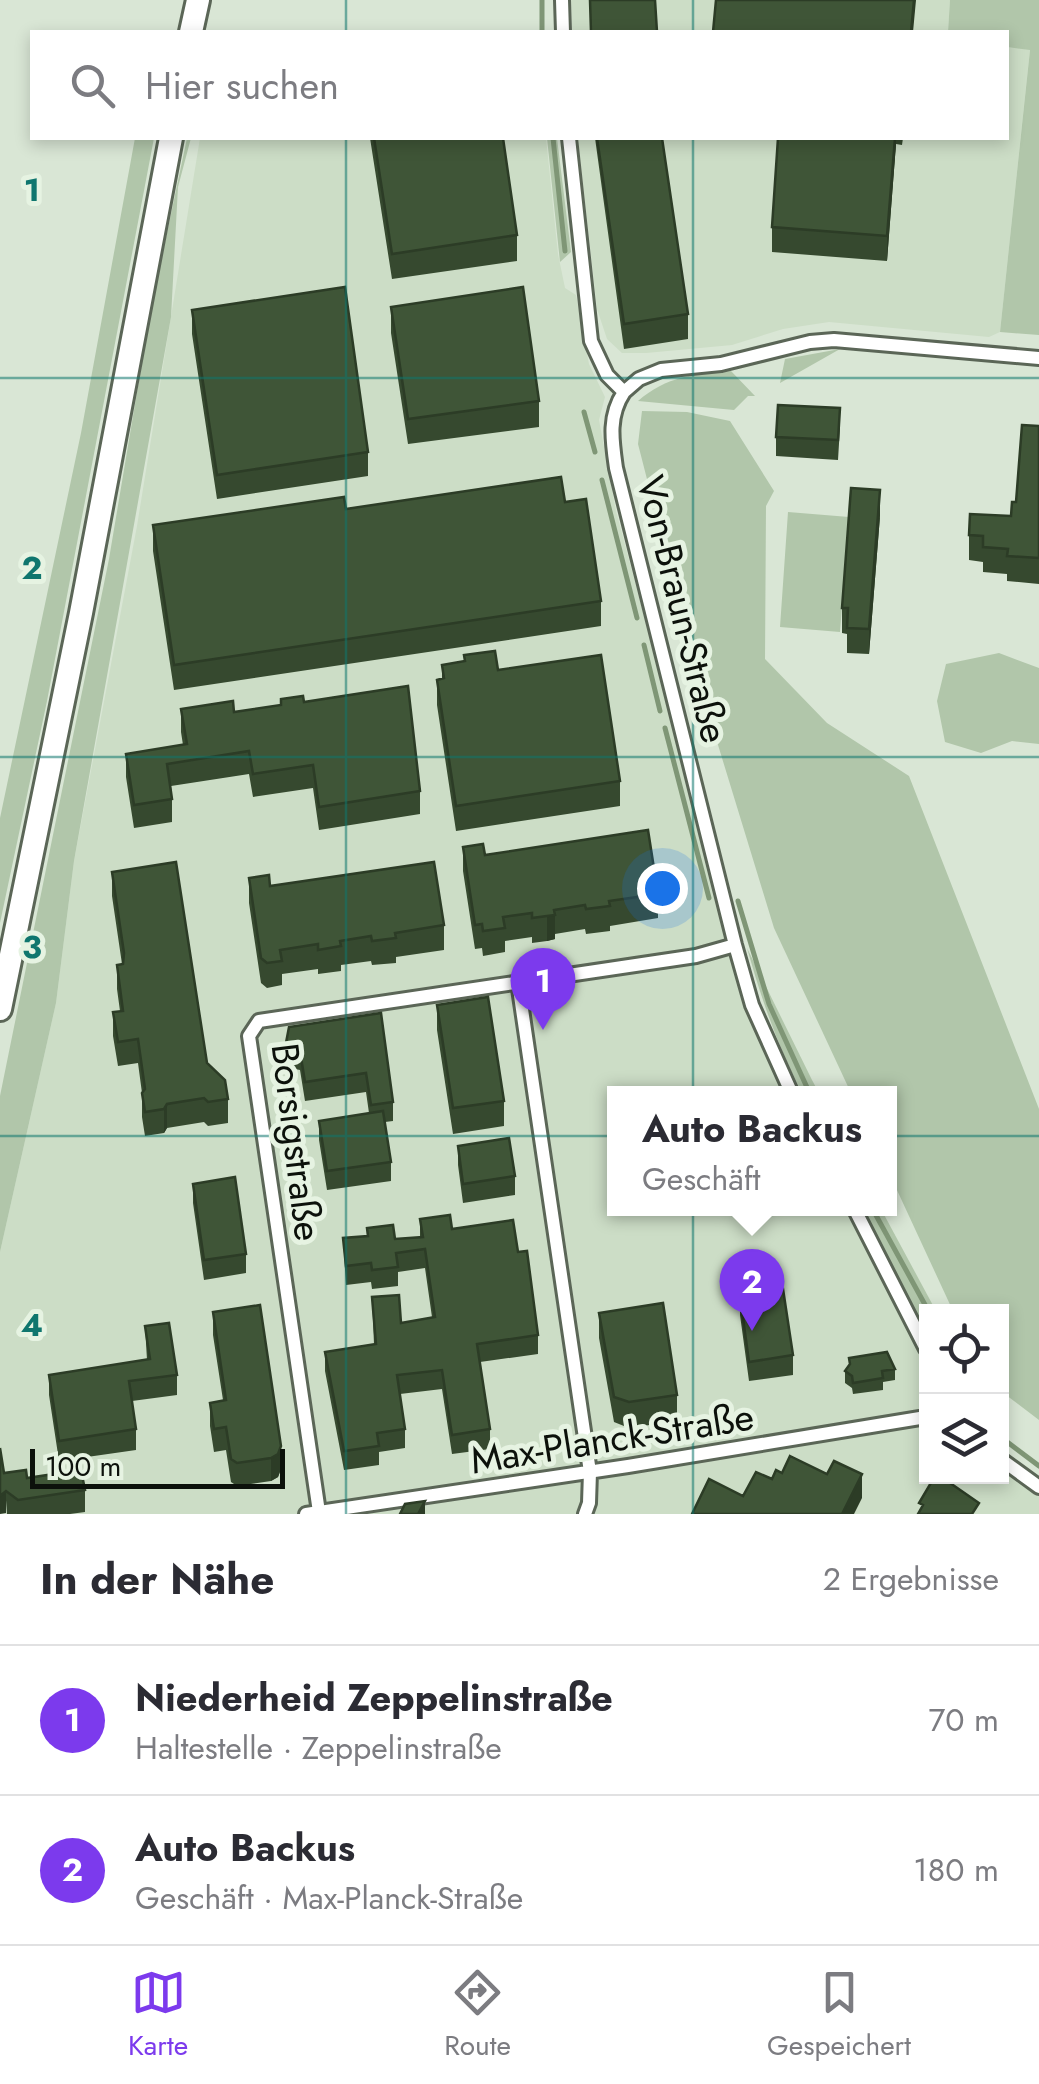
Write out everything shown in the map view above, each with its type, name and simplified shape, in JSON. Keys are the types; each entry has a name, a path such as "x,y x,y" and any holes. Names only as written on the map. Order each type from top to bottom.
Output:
{"highway":[{"path":"191,30 198,0"},
{"path":"0,1008 78,632 171,140"}],"street":[{"path":"562,0 564,30"},
{"path":"568,140 591,341 606,376 624,392 639,379 660,370 721,364 810,342 834,340 1039,358"},
{"name":"Von-Braun-Straße","path":"624,392 612,422 616,468 735,945 752,1005 788,1086"},
{"name":"Borsigstraße","path":"313,1513 249,1036 259,1021 696,956 735,945"},
{"path":"518,982 590,1472 585,1514"},
{"path":"858,1216 919,1334"},
{"name":"Max-Planck-Straße","path":"313,1513 919,1418"},
{"path":"1009,1465 1039,1486"}],"shaded area":[{"path":"571,0 950,0 948,30 572,30"},
{"path":"950,0 1039,0 1039,335 1000,332 1030,50 1009,47 1009,30 948,30"},
{"path":"1009,47 1030,49 1000,332 989,337 829,322 783,329 732,345 622,353 607,339 597,309 578,140 1009,140"},
{"path":"135,140 154,140 47,701 0,923 0,818 81,433"},
{"path":"187,140 190,140 178,187 171,317 74,861 56,1003 0,1252 0,1096 109,559 151,309"},
{"path":"200,140 546,140 565,288 576,295 589,364 605,397 599,420 616,511 751,1016 782,1086 607,1086 607,1216 851,1216 919,1352 919,1484 1009,1484 1009,1475 1039,1496 1039,1514 0,1514 0,1252 56,1003 74,861 137,526"},
{"path":"547,140 557,140 571,252 560,262"},
{"path":"840,349 780,383 785,359"},
{"path":"731,371 755,396 748,396 734,410 638,401 670,381"},
{"path":"642,411 687,412 730,421 774,491 766,506 765,659 827,723 909,776 1039,1109 1039,1420 1009,1397 1009,1304 950,1304 897,1190 897,1086 848,1086 774,928 700,686 638,444"},
{"path":"788,512 849,517 840,632 780,627"},
{"path":"999,653 1039,668 1039,744 1012,741 981,753 945,742 937,701 946,664"},
{"path":"747,948 816,1086 798,1086"},
{"path":"865,1216 885,1216 932,1304 919,1304 919,1319"}],"building":[{"path":"590,0 655,0 657,30 591,30"},
{"path":"716,0 914,0 911,30 713,30"},
{"path":"374,140 503,140 517,235 392,254"},
{"path":"597,140 662,140 688,314 624,324"},
{"path":"778,140 895,140 887,236 772,227"},
{"path":"345,287 368,452 217,475 192,310"},
{"path":"523,287 539,401 408,419 391,307"},
{"path":"778,405 840,408 838,440 776,437"},
{"path":"1022,425 1039,426 1039,558 1007,556 1008,549 983,547 983,536 969,535 970,514 1011,516 1012,502 1016,502"},
{"path":"561,477 565,502 586,499 601,601 174,665 153,525 344,497 346,509"},
{"path":"851,488 880,490 869,629 847,628 848,608 842,608"},
{"path":"495,651 498,670 601,655 620,781 456,806 437,680 444,678 442,665 465,661 464,655"},
{"path":"408,686 420,791 319,807 313,765 253,774 249,751 167,764 172,799 134,805 126,754 187,744 181,709 233,701 234,712 281,705 281,699 303,696 304,702"},
{"path":"648,830 658,894 609,901 610,906 554,910 555,915 503,917 505,928 483,931 482,924 475,925 463,847 483,844 485,855"},
{"path":"176,862 207,1063 225,1080 228,1099 208,1102 204,1098 145,1112 138,1039 118,1042 113,1012 123,1011 117,965 123,964 124,953 112,872"},
{"path":"434,862 444,925 395,933 396,938 372,941 371,936 340,941 341,946 318,950 318,944 280,950 282,961 267,963 261,958 249,878 269,875 270,886"},
{"path":"488,997 504,1101 453,1108 437,1005"},
{"path":"381,1013 393,1102 371,1105 366,1073 305,1082 300,1051 285,1048 289,1027"},
{"path":"383,1111 391,1162 327,1171 319,1121"},
{"path":"509,1138 515,1176 463,1184 458,1146"},
{"path":"235,1177 246,1254 204,1260 193,1184"},
{"path":"450,1215 452,1229 513,1220 518,1252 527,1251 538,1335 477,1344 490,1429 452,1435 442,1370 397,1375 405,1429 377,1433 379,1446 344,1451 325,1352 376,1344 372,1297 399,1295 401,1323 435,1317 425,1249 396,1253 398,1267 372,1270 371,1263 346,1266 343,1238 368,1236 367,1228 393,1225 395,1239 423,1237 420,1219"},
{"path":"783,1289 793,1355 749,1362 740,1296"},
{"path":"663,1303 677,1395 629,1402 614,1397 599,1313"},
{"path":"260,1305 281,1446 271,1458 237,1463 231,1459 226,1427 214,1429 210,1403 226,1400 213,1312"},
{"path":"169,1323 177,1375 129,1381 136,1429 59,1441 49,1375 150,1359 145,1326"},
{"path":"887,1352 895,1369 882,1371 883,1378 853,1383 852,1376 845,1371 849,1358"},
{"path":"0,1448 4,1473 26,1470 27,1478 81,1470 85,1490 18,1500 6,1491 0,1496"},
{"path":"790,1456 827,1474 834,1461 862,1474 842,1514 692,1514 709,1479 743,1496 756,1472 772,1479 776,1470 782,1473"},
{"path":"930,1484 952,1484 979,1503 972,1514 918,1514 923,1505 919,1503"},
{"path":"425,1501 418,1514 400,1514 405,1504"}],"waterway":[{"path":"542,0 542,30"},
{"path":"553,140 565,251"},
{"path":"584,412 595,452"},
{"path":"602,480 637,618"},
{"path":"644,645 660,711"},
{"path":"665,728 709,898"},
{"path":"738,901 769,1004 806,1086"},
{"path":"876,1216 925,1304"},
{"path":"1009,1443 1039,1466"}],"place":[{"name":"Niederheid Zeppelinstraße","path":"543,1030"},
{"name":"Auto Backus","path":"752,1331"}]}
